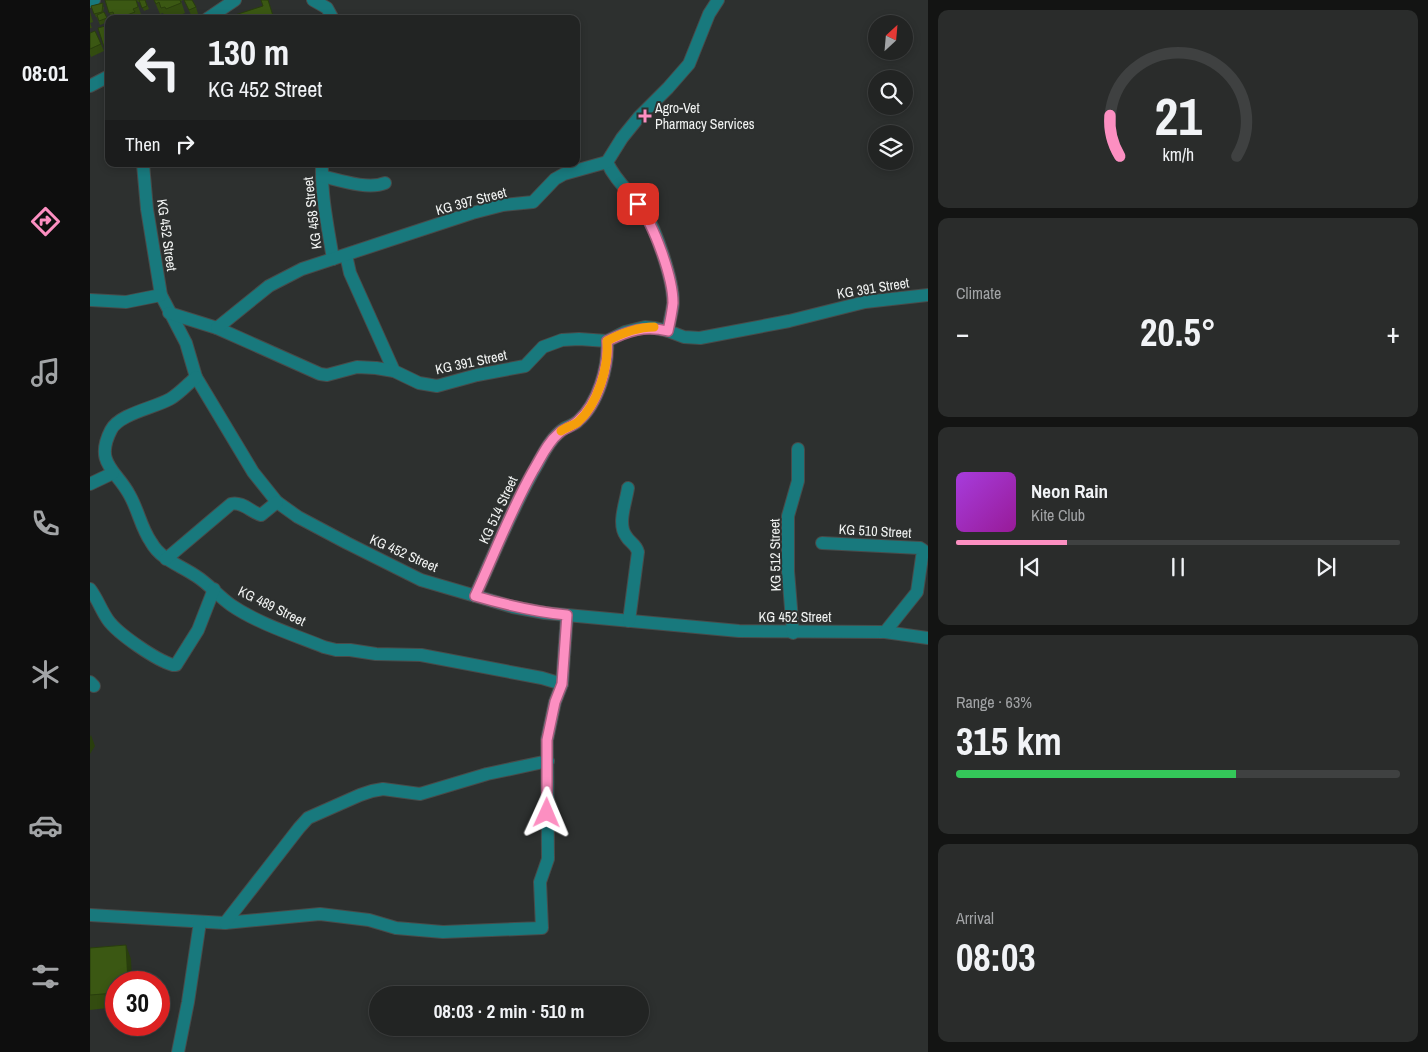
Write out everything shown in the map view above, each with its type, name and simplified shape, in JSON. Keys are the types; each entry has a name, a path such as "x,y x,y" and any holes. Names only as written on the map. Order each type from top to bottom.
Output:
{"street":[{"path":"90,2 94,0"},
{"path":"213,15 235,0"},
{"path":"317,0 330,15"},
{"path":"668,331 673,304 671,288 656,235 645,213 616,177 607,162 622,138 639,117 689,64 709,14 718,0"},
{"name":"KG 397 Street","path":"217,328 268,286 302,269 472,213 503,205 533,202 555,180 564,174 607,162"},
{"name":"KG 452 Street","path":"144,167 147,209 162,295 169,313 186,343 196,377 253,472 277,502 298,517 421,580 513,607 545,613 739,631 793,633 885,632 928,638"},
{"path":"322,170 349,183 378,186 384,183"},
{"name":"KG 458 Street","path":"322,170 333,259"},
{"path":"346,255 350,273 394,371"},
{"path":"90,300 126,302 162,295"},
{"name":"KG 391 Street","path":"169,313 217,328 320,374 326,375 357,367 376,368 394,371 419,384 437,386 477,374 525,366 543,347 562,340 607,341 625,332 645,327 668,331 684,337 700,338 790,321 865,302 928,295"},
{"name":"KG 514 Street","path":"475,596 530,478 547,447 558,434 578,421 589,408 597,393 604,373 607,341"},
{"name":"KG 489 Street","path":"196,377 171,399 119,420 111,428 105,452 106,461 129,494 150,542 166,559 196,576 230,604 250,616 324,647 376,654 421,656 542,678 562,684"},
{"name":"KG 512 Street","path":"793,633 788,570 788,516 798,482 798,449"},
{"path":"90,484 113,473"},
{"path":"628,488 622,529 626,537 636,546 638,552 629,621"},
{"path":"166,559 231,504 242,505 261,515 277,502"},
{"name":"KG 510 Street","path":"822,543 920,548 923,550 916,592 885,632"},
{"path":"90,589 113,626 146,651 173,665 176,665 182,653 193,639 214,590"},
{"path":"90,915 225,923 320,914 369,920 396,928 443,932 542,928 540,882 548,859 547,740 555,702 562,684 567,615"},
{"path":"225,923 308,818 372,791 383,789 420,794 487,774 548,760"},
{"path":"178,1052 188,1002 200,922"}],"building":[{"path":"105,0 136,0 138,7 133,9 135,12 127,15 109,13"},
{"path":"139,0 145,0 147,6 142,8"},
{"path":"154,0 180,0 181,3 166,9 165,7 161,8 159,2 156,4"},
{"path":"184,0 192,0 196,7 189,10"},
{"path":"261,0 268,0 273,15 235,15 263,6"},
{"path":"103,3 102,12 94,14 91,6"},
{"path":"104,12 105,19 99,21 97,15"},
{"path":"105,26 105,50 98,28"},
{"path":"95,31 101,44 90,49 90,33"},
{"path":"126,945 127,971 105,971 105,994 90,995 90,948"}],"slow traffic":[{"path":"561,431 578,421 589,408 597,393 604,373 607,341 625,332 645,327 654,327"}],"place":[{"name":"Agro-Vet Pharmacy Services","path":"645,116"}],"route":[{"path":"547,813 547,740 555,702 562,684 567,615 513,607 475,596 530,478 547,447 565,428 572,426 578,421 589,408 597,393 604,373 607,341 625,332 645,327 668,331 673,304 671,288 656,235 645,213 638,204"}]}
